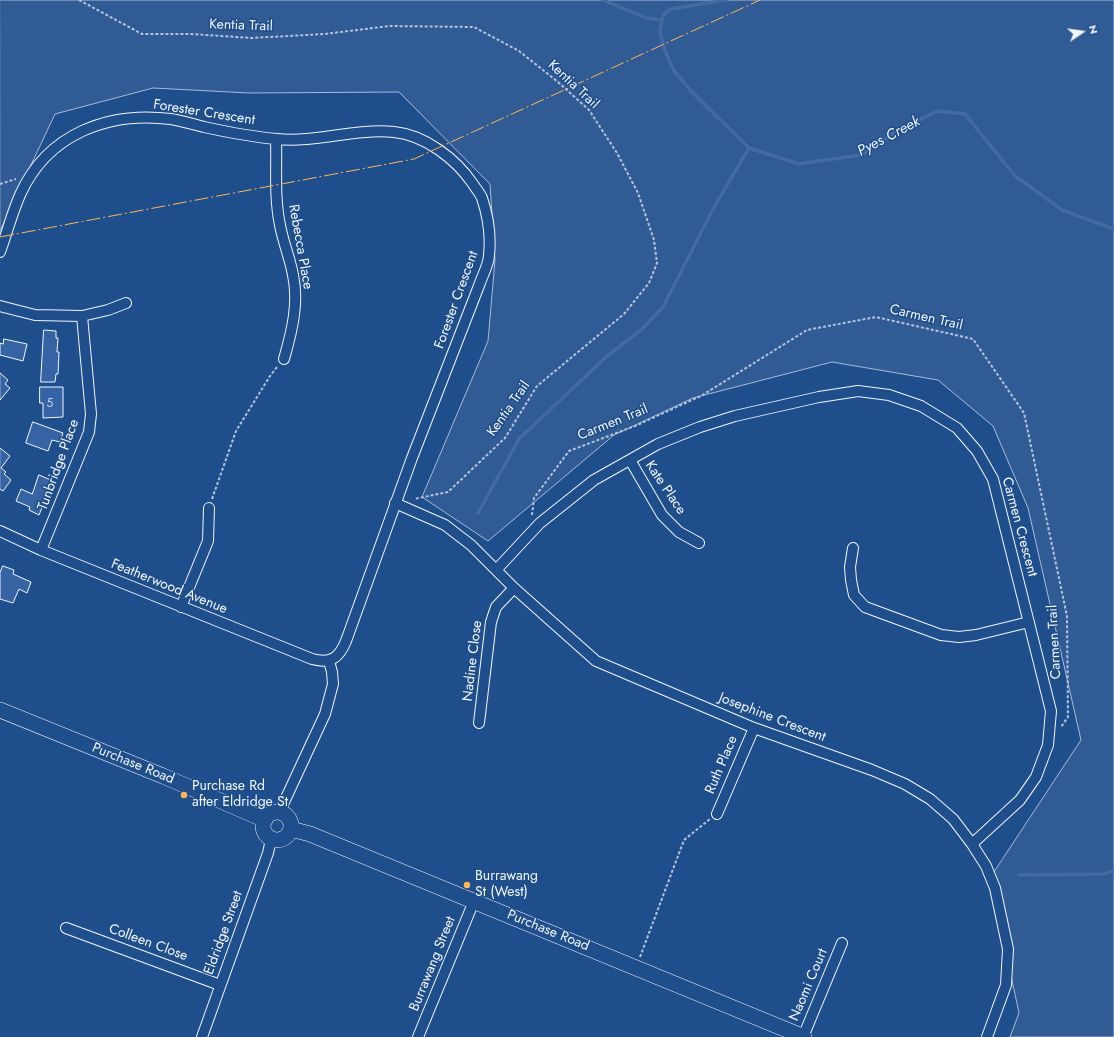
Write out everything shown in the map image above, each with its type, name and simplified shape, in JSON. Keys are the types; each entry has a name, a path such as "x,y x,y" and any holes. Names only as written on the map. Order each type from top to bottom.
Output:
{"main road":[{"name":"Purchase Road","path":"0,710 156,773 265,820"},
{"path":"279,813 287,817 291,825 291,829 283,839 271,839 265,833 265,820 271,814 279,813"},
{"name":"Purchase Road","path":"291,829 310,834 803,1037"}],"street":[{"name":"Forester Crescent","path":"0,252 20,194 33,171 48,154 69,138 88,128 106,122 126,118 147,117 172,120 276,139 301,140 371,131 396,132 423,140 449,156 465,173 481,197 490,231 489,256 395,503 346,641 341,652 329,661"},
{"name":"Rebecca Place","path":"276,139 277,208 293,276 295,304 292,333 284,359"},
{"path":"0,306 34,315 82,316 108,310 126,303"},
{"name":"Tunbridge Place","path":"41,550 89,432 91,414 82,316"},
{"name":"Carmen Crescent","path":"497,569 540,523 594,480 658,444 700,427 736,416 819,397 858,391 889,395 921,406 957,428 977,451 992,479 1051,711 1048,745 1036,777 1020,800 972,844"},
{"name":"Kate Place","path":"630,460 662,515 679,532 699,543"},
{"name":"Josephine Crescent","path":"395,503 445,525 471,545 497,569 514,588 596,661 754,728 872,770 905,784 930,799 953,819 986,866 995,888 1008,949 1006,985 987,1037"},
{"path":"182,607 208,541 209,508"},
{"name":"Featherwood Avenue","path":"0,531 41,550 312,660 329,661"},
{"path":"853,548 850,567 854,595 865,607 941,636 952,637 976,635 1029,622"},
{"name":"Nadine Close","path":"479,722 491,622 496,607 514,588"},
{"path":"279,813 325,714 333,684 329,661"},
{"name":"Ruth Place","path":"717,814 754,728"},
{"name":"Eldridge Street","path":"202,1037 268,854 271,839"},
{"name":"Burrawang Street","path":"418,1037 474,901"},
{"name":"Colleen Close","path":"66,928 220,985"},
{"name":"Naomi Court","path":"803,1037 842,943"}],"path":[{"name":"Kentia Trail","path":"79,0 142,34 191,34 252,38 324,34 389,26 474,27 519,51 558,82 589,110 617,153 638,193 654,240 657,263 649,283 624,314 537,386 505,438 448,492 395,503"},
{"name":"Carmen Trail","path":"530,534 534,498 569,451 635,426 701,396 807,330 876,317 972,339 1024,413 1067,616 1068,718 1060,728"},
{"path":"209,508 236,431 270,376 284,359"},
{"path":"636,967 684,840 717,814"}],"shaded area":[{"path":"0,0 1114,0 1114,1037 1010,1037 1019,1013 990,878 1081,740 1028,508 993,426 938,380 832,362 693,398 614,435 488,541 422,497 488,341 495,260 490,184 399,92 249,93 153,88 55,114 0,231"}],"building":[{"path":"44,330 56,331 56,338 58,338 58,374 56,374 55,382 41,382"},
{"path":"4,339 27,344 23,361 0,355 0,343 3,344"},
{"path":"0,373 8,380 5,384 10,388 0,400"},
{"path":"40,387 63,387 63,417 43,418 43,403 40,403"},
{"path":"33,422 63,433 60,442 52,440 48,451 26,443"},
{"path":"0,448 10,456 1,468 6,472 4,474 11,480 3,491 0,489"},
{"path":"39,475 53,481 39,515 29,510 30,507 16,501 21,489 32,494"},
{"path":"3,566 14,570 13,574 31,582 27,593 19,589 13,603 0,599 0,573"}],"waterway":[{"name":"Pyes Creek","path":"603,0 646,18 662,20 660,32 665,51 674,71 692,92 749,148 799,164 861,155 899,130 937,111 965,114 1014,175 1062,210 1114,229"},
{"path":"662,20 664,14 671,9 726,0"},
{"path":"478,513 519,439 607,356 642,329 663,307 714,207 749,148"},
{"path":"1019,875 1103,874 1114,871"}],"power":[{"path":"0,237 414,159 760,0"}],"place":[{"name":"Purchase Rd after Eldridge St","path":"184,795"},
{"name":"Burrawang St (West)","path":"467,885"}]}
